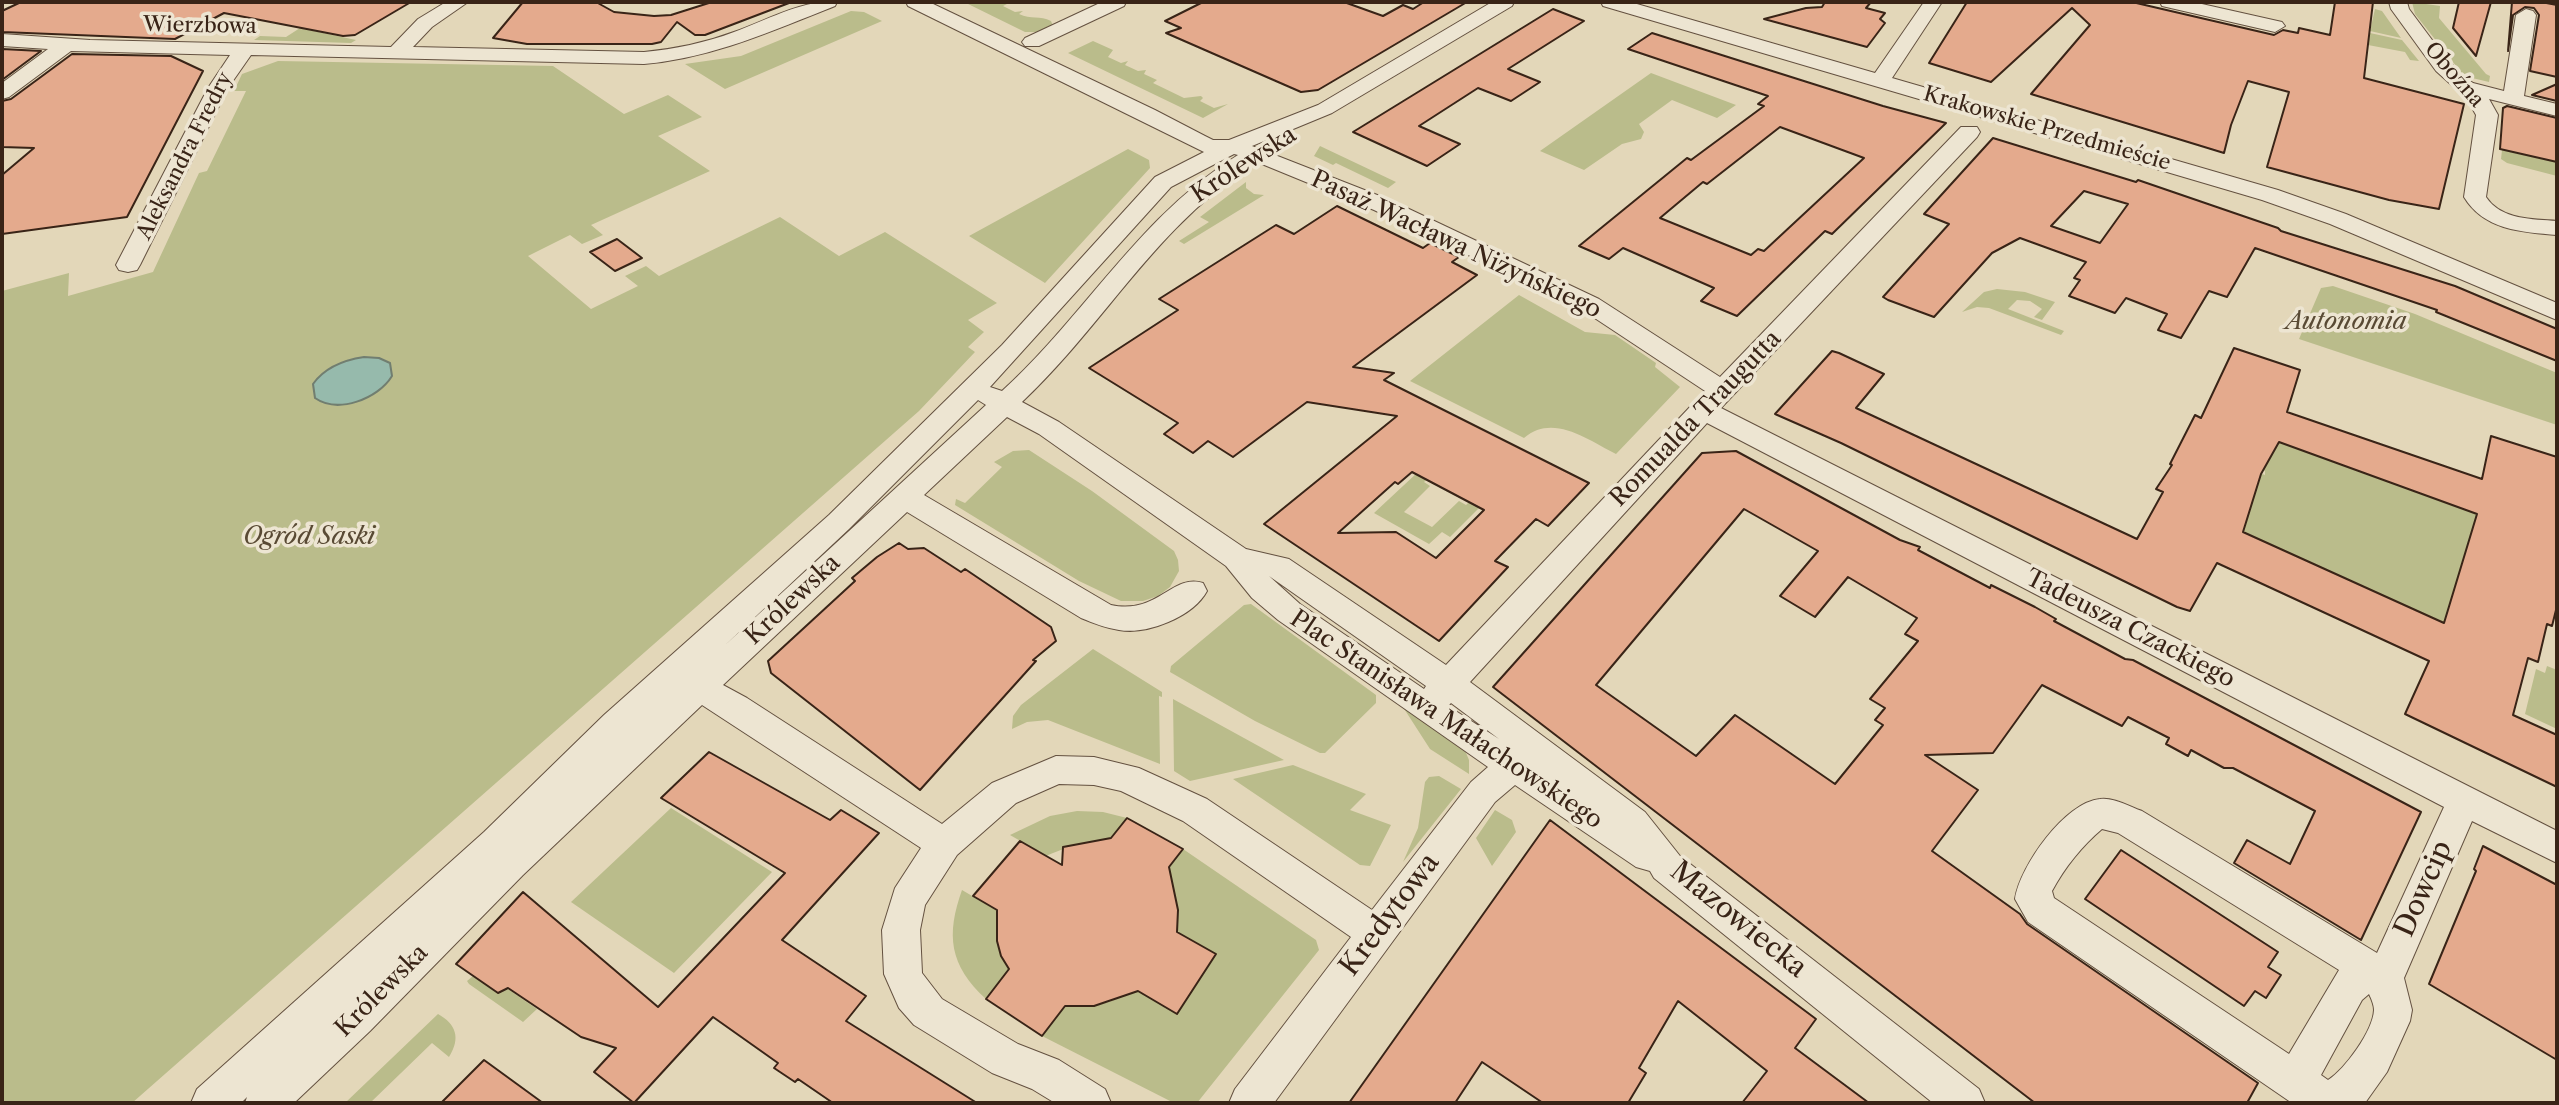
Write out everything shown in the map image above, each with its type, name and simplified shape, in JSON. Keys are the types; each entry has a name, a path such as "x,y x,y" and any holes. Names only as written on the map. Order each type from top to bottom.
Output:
{"street":[{"path":"396,53 425,23 459,2"},
{"name":"Wierzbowa","path":"2,40 245,50 663,57 719,46 828,2"},
{"path":"915,2 1045,67 1148,114 1210,147 1232,146"},
{"path":"950,2 1222,136 1232,146"},
{"path":"1032,42 1118,2"},
{"name":"Królewska","path":"211,1103 497,843 903,496 990,396 1163,182 1232,146 1325,109 1505,2"},
{"name":"Krakowskie Przedmieście","path":"1610,2 2270,195 2338,219 2557,312"},
{"path":"1881,80 1933,2"},
{"path":"2169,2 2198,5 2276,26"},
{"name":"Oboźna","path":"2398,2 2400,9 2445,69 2472,89 2485,107 2487,116 2475,197 2478,204 2497,217 2557,228"},
{"path":"2513,100 2526,15"},
{"path":"2,93 68,44"},
{"name":"Aleksandra Fredry","path":"128,265 218,88 230,66 245,50"},
{"path":"2472,89 2557,110"},
{"name":"Królewska","path":"265,1103 356,1018 510,864 839,522 990,396 1044,368 1088,317 1139,250 1181,206 1224,172 1301,129 1325,109"},
{"path":"1163,182 1175,155 1170,128"},
{"name":"Romualda Traugutta","path":"1437,696 1713,400 1969,132"},
{"name":"Pasaż Wacława Niżyńskiego","path":"1232,146 1382,205 1590,304 1713,400"},
{"name":"Plac Stanisława Małachowskiego","path":"990,396 1049,428 1237,558 1263,590 1282,607 1437,696 1515,768 1667,867"},
{"name":"Tadeusza Czackiego","path":"1713,400 2557,848"},
{"path":"903,496 1111,619 1154,615 1192,591"},
{"path":"686,681 735,707 944,844"},
{"name":"Mazowiecka","path":"1437,696 1555,761 1633,823 1667,867 1965,1103"},
{"name":"Kredytowa","path":"1249,1103 1483,792 1497,777 1515,768 1555,761"},
{"path":"1091,1103 1045,1074 1006,1059 928,1012 913,995 903,974 901,930 908,900 944,844 1004,793 1056,770 1094,771 1127,778 1195,810 1376,933"},
{"name":"Dowcip","path":"2385,978 2465,800"},
{"path":"2099,813 2130,822 2385,978 2393,1010 2359,1083 2337,1100 2316,1096 2041,910 2035,903 2032,892 2035,884 2081,822 2099,813"},
{"path":"2316,1096 2348,986 2359,978 2385,978"}],"green space":[{"path":"964,2 1004,2 1007,4 1003,6 1015,12 1023,11 1019,14 1047,19 1053,26 1041,32 1025,32"},
{"path":"2412,2 2440,6 2439,18 2490,76 2489,82 2464,76 2415,14"},
{"path":"2375,9 2382,11 2401,38 2370,31"},
{"path":"851,11 864,12 882,21 725,89 685,64 741,56"},
{"path":"300,28 356,40 351,43 254,40 260,36 286,37"},
{"path":"2370,33 2402,40 2419,61 2410,60 2405,52 2368,45"},
{"path":"1093,41 1113,50 1108,57 1121,63 1128,61 1125,65 1138,71 1146,70 1144,74 1157,80 1153,83 1184,98 1201,96 1203,98 1200,101 1214,108 1228,104 1203,118 1068,53"},
{"name":"Ogród Saski","path":"278,61 553,66 624,114 668,95 702,117 658,136 710,171 591,225 603,235 582,244 570,235 528,256 591,309 638,286 625,276 646,266 659,276 780,217 839,256 885,232 997,303 968,320 984,332 968,347 975,352 919,411 132,1103 2,1103 2,291 69,273 68,296 153,272 199,173 207,171 246,91 234,91 242,74"},
{"path":"1651,73 1736,105 1717,118 1672,100 1639,124 1644,132 1641,139 1622,144 1584,170 1540,151"},
{"path":"1320,146 1396,182 1388,188 1336,163 1333,165 1314,156"},
{"path":"1128,149 1149,160 1150,168 1045,283 969,236"},
{"path":"2502,150 2557,162 2557,176 2507,163 2501,159"},
{"path":"1246,182 1246,188 1254,194 1264,195 1184,244 1179,241 1209,222 1200,217"},
{"name":"Autonomia","path":"2333,286 2415,314 2557,373 2557,425 2299,339 2321,288"},
{"path":"1997,289 2025,292 2055,302 2042,320 2034,317 2042,309 2030,301 2017,300 2008,309 2064,331 2061,335 1989,308 1977,307 1962,312 1984,292"},
{"path":"1519,295 1585,332 1615,335 1656,363 1655,367 1680,387 1616,454 1582,436 1558,428 1535,431 1524,438 1410,381"},
{"path":"2274,440 2477,514 2444,623 2234,528 2254,499 2254,496 2247,493 2257,472 2265,475 2265,471 2259,469 2268,448 2275,450 2276,447 2272,446"},
{"path":"1029,450 1092,491 1174,551 1179,571 1170,587 1158,596 1143,601 1121,601 1079,581 955,505 956,499 965,503 1002,467 994,462 1013,451"},
{"path":"1418,472 1429,477 1424,482 1430,486 1404,512 1432,527 1459,501 1466,505 1471,500 1482,505 1450,537 1442,532 1429,544 1374,513"},
{"path":"1251,604 1376,695 1376,703 1325,753 1255,721 1170,672 1171,666 1244,605"},
{"path":"1093,649 1162,692 1162,697 1159,696 1160,764 1048,720 1027,722 1012,729 1013,716 1021,705"},
{"path":"2547,666 2557,670 2557,729 2525,714 2536,669 2545,673"},
{"path":"1173,699 1284,760 1190,781 1174,771"},
{"path":"1401,704 1464,748 1469,760 1469,774 1430,749"},
{"path":"1293,765 1366,794 1350,810 1391,825 1370,866 1360,865 1233,779"},
{"path":"1439,776 1461,789 1403,862 1418,828 1425,782 1429,777"},
{"path":"671,808 772,872 674,973 571,902"},
{"path":"1495,810 1512,820 1516,832 1492,866 1476,838"},
{"path":"1077,811 1103,812 1127,818 1107,843 1074,846 1044,857 1010,835 1050,816"},
{"path":"1183,849 1316,940 1319,950 1197,1103 1174,1103 1042,1036 1065,1006 1078,1007 1109,1002 1215,955 1177,932 1175,902 1163,875"},
{"path":"962,890 996,910 1001,909 998,940 1009,969 986,999 964,974 954,949 954,921"},
{"path":"473,976 498,993 508,989 537,1009 523,1022 469,984 467,981"},
{"path":"438,1014 449,1022 455,1032 455,1044 449,1057 432,1043 370,1103 345,1103"}],"shaded area":[{"path":"364,357 379,358 390,363 392,376 386,384 357,402 335,405 315,398 313,384 323,373 342,362"}],"building":[{"path":"21,2 411,2 355,35 343,36 224,13 175,39 2,32 2,11"},
{"path":"523,2 596,2 614,12 654,16 671,15 712,2 789,3 705,35 695,35 677,22 661,42 652,44 527,44 493,38"},
{"path":"1203,2 1344,2 1383,16 1403,5 1413,9 1424,2 1467,2 1318,90 1301,92 1166,33 1181,28 1165,21"},
{"path":"1825,2 1871,2 1866,8 1885,13 1880,19 1885,23 1867,47 1764,19 1806,8 1822,7"},
{"path":"1967,2 2132,2 2274,35 2283,30 2298,33 2299,28 2330,35 2335,2 2373,2 2364,78 2464,104 2439,209 2389,200 2267,167 2289,92 2248,81 2231,125 2224,153 2031,94 2090,25 2072,8 1991,82 1929,63"},
{"path":"2459,2 2491,2 2476,56 2453,28"},
{"path":"2512,2 2557,5 2557,77 2530,71 2539,15 2534,8 2525,7 2513,15 2508,51"},
{"path":"1553,9 1584,21 1508,69 1540,82 1511,101 1478,88 1419,126 1460,144 1427,166 1353,132"},
{"path":"1652,33 1883,106 1946,123 1832,234 1825,231 1737,316 1701,301 1714,288 1623,248 1609,259 1579,246 1687,158 1691,160 1764,106 1758,104 1768,96 1628,49","holes":["1780,127 1864,158 1764,251 1758,249 1751,255 1660,218 1703,182 1707,184"]},
{"path":"2,49 41,51 2,80"},
{"path":"72,54 171,56 203,71 127,217 2,234 2,175 34,148 2,147 2,101 11,99"},
{"path":"2557,84 2557,101 2532,95"},
{"path":"2507,106 2557,118 2557,162 2500,149 2503,108"},
{"path":"1993,138 2136,182 2138,180 2281,231 2455,286 2557,329 2557,361 2436,312 2437,310 2255,248 2227,297 2209,291 2181,338 2158,330 2167,314 2126,298 2115,313 2069,296 2080,280 2074,278 2086,262 2020,238 1992,253 1934,317 1883,297 1949,224 1924,214","holes":["2084,191 2128,204 2100,243 2051,226"]},
{"path":"1337,206 1423,248 1430,243 1459,257 1452,262 1477,275 1353,367 1394,373 1384,380 1589,483 1548,526 1536,519 1495,561 1508,567 1439,641 1264,524 1397,416 1307,402 1233,457 1208,441 1193,453 1164,434 1178,423 1089,368 1178,310 1159,299 1276,225 1294,234","holes":["1412,472 1484,510 1436,558 1396,532 1338,533 1395,482 1398,484"]},
{"path":"617,239 642,258 615,271 590,252"},
{"path":"2234,348 2300,370 2287,412 2482,479 2491,436 2557,457 2557,606 2552,626 2547,624 2538,662 2528,658 2513,715 2557,735 2557,787 2405,714 2429,661 2217,563 2190,611 2177,607 1841,443 1775,414 1832,351 1839,353 1884,374 1856,408 2137,539 2163,492 2156,489 2172,465 2170,464 2195,415 2201,418","holes":["2279,442 2477,514 2444,623 2243,532 2261,474"]},
{"path":"1736,451 1900,540 1920,547 1918,550 1990,588 1991,585 2035,607 2056,619 2054,621 2125,659 2133,660 2421,812 2361,940 2234,863 2247,840 2290,864 2315,811 2233,768 2224,768 2191,750 2188,756 2166,744 2169,738 2128,717 2122,726 2042,685 1993,753 1925,755 1978,790 1932,851 2020,914 2027,924 2258,1083 2247,1103 2035,1103 1493,687 1702,453","holes":["1744,509 1818,551 1780,596 1815,617 1848,577 1917,618 1905,634 1918,641 1870,699 1885,708 1875,720 1883,725 1835,784 1735,715 1696,756 1596,685"]},
{"path":"899,543 908,549 924,548 961,572 965,569 1051,627 1056,641 1033,660 1036,661 920,790 771,673 768,661 855,581 852,578"},
{"path":"709,752 830,820 841,810 879,833 782,940 866,996 846,1021 977,1103 833,1103 798,1079 795,1082 774,1068 778,1063 713,1017 634,1103 594,1072 616,1048 581,1037 508,988 498,993 456,964 523,892 658,1007 785,873 661,798"},
{"path":"1127,818 1183,849 1169,867 1178,910 1177,932 1216,954 1177,1014 1138,991 1094,1006 1065,1006 1042,1036 986,999 1009,969 1001,956 997,941 997,910 973,896 1020,841 1062,865 1063,847 1111,838"},
{"path":"1550,820 1816,1019 1795,1048 1869,1103 1742,1103 1767,1071 1678,1001 1639,1068 1646,1073 1628,1103 1543,1103 1482,1062 1455,1103 1349,1103"},
{"path":"2483,846 2557,885 2557,1060 2429,984 2476,871 2474,869"},
{"path":"2121,850 2278,952 2268,967 2281,975 2266,998 2255,991 2244,1006 2085,899"},
{"path":"484,1060 543,1103 441,1103"}]}
